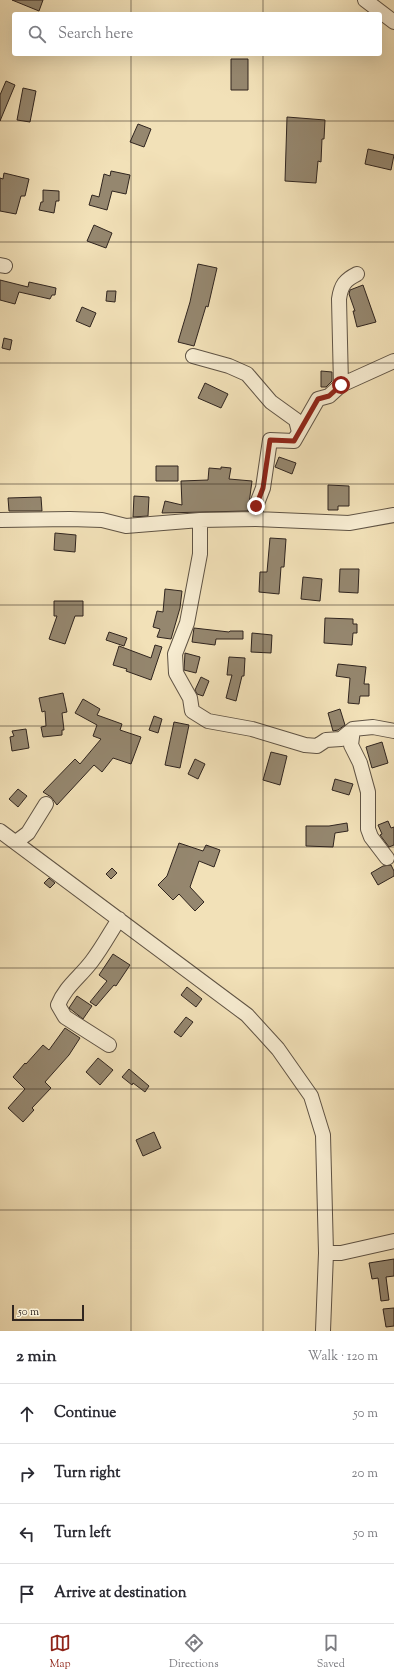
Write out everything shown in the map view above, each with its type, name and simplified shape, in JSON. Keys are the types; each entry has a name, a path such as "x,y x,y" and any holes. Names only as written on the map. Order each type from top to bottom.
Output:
{"street":[{"path":"365,0 381,12"},
{"path":"382,13 394,22"},
{"path":"341,385 340,293 341,288 349,278 357,274"},
{"path":"193,356 229,366 247,374 271,402 296,420 299,432"},
{"path":"256,519 256,506 263,488 270,440 294,441 318,399 329,396 341,385 394,361"},
{"path":"0,520 102,520 126,526 200,520 256,519 349,523 394,515"},
{"path":"200,520 200,554 187,623 175,654 176,673 190,698 192,711 208,721 252,729 305,745 317,746 326,740 341,739 353,729 373,727 394,731"},
{"path":"353,729 351,745 360,763 368,792 368,829 371,837 387,858"},
{"path":"16,842 28,833 46,804"},
{"path":"0,831 247,1015 278,1049 311,1096 323,1135 326,1253 324,1331"},
{"path":"109,1045 65,1017 58,1005 66,990 92,962 119,919"},
{"path":"326,1253 341,1253 394,1241"}],"building":[{"path":"12,0 43,0 39,11"},
{"path":"231,59 248,59 248,90 231,90"},
{"path":"6,81 15,85 0,121 0,95"},
{"path":"23,88 36,91 30,122 17,120"},
{"path":"287,117 325,120 321,162 318,161 316,183 285,181"},
{"path":"138,124 151,129 144,147 130,142"},
{"path":"368,149 394,155 391,170 365,164"},
{"path":"111,171 130,175 126,194 112,191 107,210 89,205 92,195 99,197 104,174 110,176"},
{"path":"4,173 29,179 25,196 21,196 16,214 0,211 0,178 3,179"},
{"path":"43,190 59,191 59,201 56,201 54,213 39,210 41,202 43,202"},
{"path":"94,225 112,233 106,248 87,241"},
{"path":"198,264 217,268 208,307 206,306 194,346 178,342 190,302"},
{"path":"0,280 28,287 29,282 56,288 55,295 52,295 50,299 19,292 15,304 0,300"},
{"path":"363,285 376,322 357,327 353,311 355,311 349,294 350,290"},
{"path":"107,291 116,291 115,302 106,301"},
{"path":"82,307 96,313 90,327 76,321"},
{"path":"4,338 12,340 10,350 2,348"},
{"path":"321,371 332,372 332,381 326,387 321,387"},
{"path":"205,383 228,394 221,408 198,398"},
{"path":"279,457 296,463 292,474 275,467"},
{"path":"156,466 178,466 178,481 156,481"},
{"path":"221,467 231,468 229,479 252,481 248,511 162,513 165,501 182,505 181,481 208,480 209,468 221,469"},
{"path":"328,485 349,486 349,506 338,506 338,510 328,510"},
{"path":"134,496 149,497 148,516 133,517"},
{"path":"41,497 42,511 9,511 8,498"},
{"path":"55,533 76,535 75,552 54,550"},
{"path":"270,538 286,539 284,567 281,567 279,594 259,592 260,572 267,572"},
{"path":"340,569 359,569 358,593 339,592"},
{"path":"303,577 322,579 320,601 301,599"},
{"path":"165,589 182,591 180,608 171,639 157,637 160,629 153,627 157,611 163,612"},
{"path":"54,601 83,601 83,616 75,616 65,644 49,639 57,616 54,616"},
{"path":"325,618 353,619 353,624 357,624 357,633 353,633 352,645 324,643"},
{"path":"194,628 229,632 243,631 243,639 216,639 215,645 192,642"},
{"path":"109,632 127,638 124,646 106,640"},
{"path":"252,633 272,635 271,653 251,652"},
{"path":"155,645 162,647 151,680 126,671 127,669 113,665 119,646 151,658"},
{"path":"185,653 200,657 196,673 184,670"},
{"path":"229,657 245,658 244,676 242,676 236,701 226,698 232,675 227,675"},
{"path":"338,664 366,667 364,684 369,684 369,696 360,696 359,704 348,703 350,678 336,676"},
{"path":"201,677 209,681 203,696 197,694 195,690"},
{"path":"63,693 67,712 62,713 64,730 62,730 62,735 43,737 41,727 46,726 45,711 42,712 39,698"},
{"path":"83,699 100,709 97,715 122,724 120,730 141,737 131,764 113,758 102,772 94,765 57,805 51,797 43,792 75,759 80,764 101,739 93,736 97,725 75,713"},
{"path":"340,709 345,725 338,730 333,731 328,713"},
{"path":"154,716 162,719 158,733 149,730"},
{"path":"174,722 189,725 180,768 165,765"},
{"path":"26,729 29,748 12,751 10,737 14,736 12,731"},
{"path":"382,742 388,763 372,768 366,747"},
{"path":"271,752 287,756 280,785 263,780"},
{"path":"195,759 205,764 198,779 188,774"},
{"path":"335,779 353,784 349,795 332,790"},
{"path":"18,789 27,796 18,807 9,799"},
{"path":"388,821 391,828 394,827 394,845 389,847 380,835 382,834 378,825"},
{"path":"347,823 348,831 335,833 333,847 306,846 306,826 329,826"},
{"path":"179,843 203,851 206,845 220,850 214,867 199,861 190,887 204,902 195,911 179,894 173,900 158,885 167,876"},
{"path":"391,865 394,871 394,876 378,885 371,873 383,866"},
{"path":"112,868 117,873 111,879 106,874"},
{"path":"49,878 55,883 50,888 44,883"},
{"path":"113,954 130,965 116,986 114,985 96,1006 90,1002 107,981 99,975"},
{"path":"187,987 202,999 196,1007 181,995"},
{"path":"77,996 92,1006 83,1019 69,1008"},
{"path":"186,1017 193,1022 181,1037 174,1032"},
{"path":"65,1028 80,1038 69,1055 45,1082 51,1088 32,1108 34,1110 23,1122 8,1108 25,1089 13,1077 43,1045 49,1050"},
{"path":"98,1058 113,1070 100,1085 86,1072"},
{"path":"129,1069 149,1086 145,1092 133,1083 132,1085 122,1077"},
{"path":"154,1132 161,1148 143,1156 136,1140"},
{"path":"394,1259 394,1276 386,1277 389,1300 381,1301 378,1278 372,1279 369,1263"},
{"path":"394,1308 394,1326 386,1327 383,1309"}],"route":[{"path":"256,506 263,488 270,440 294,441 318,399 329,396 341,385"}]}
